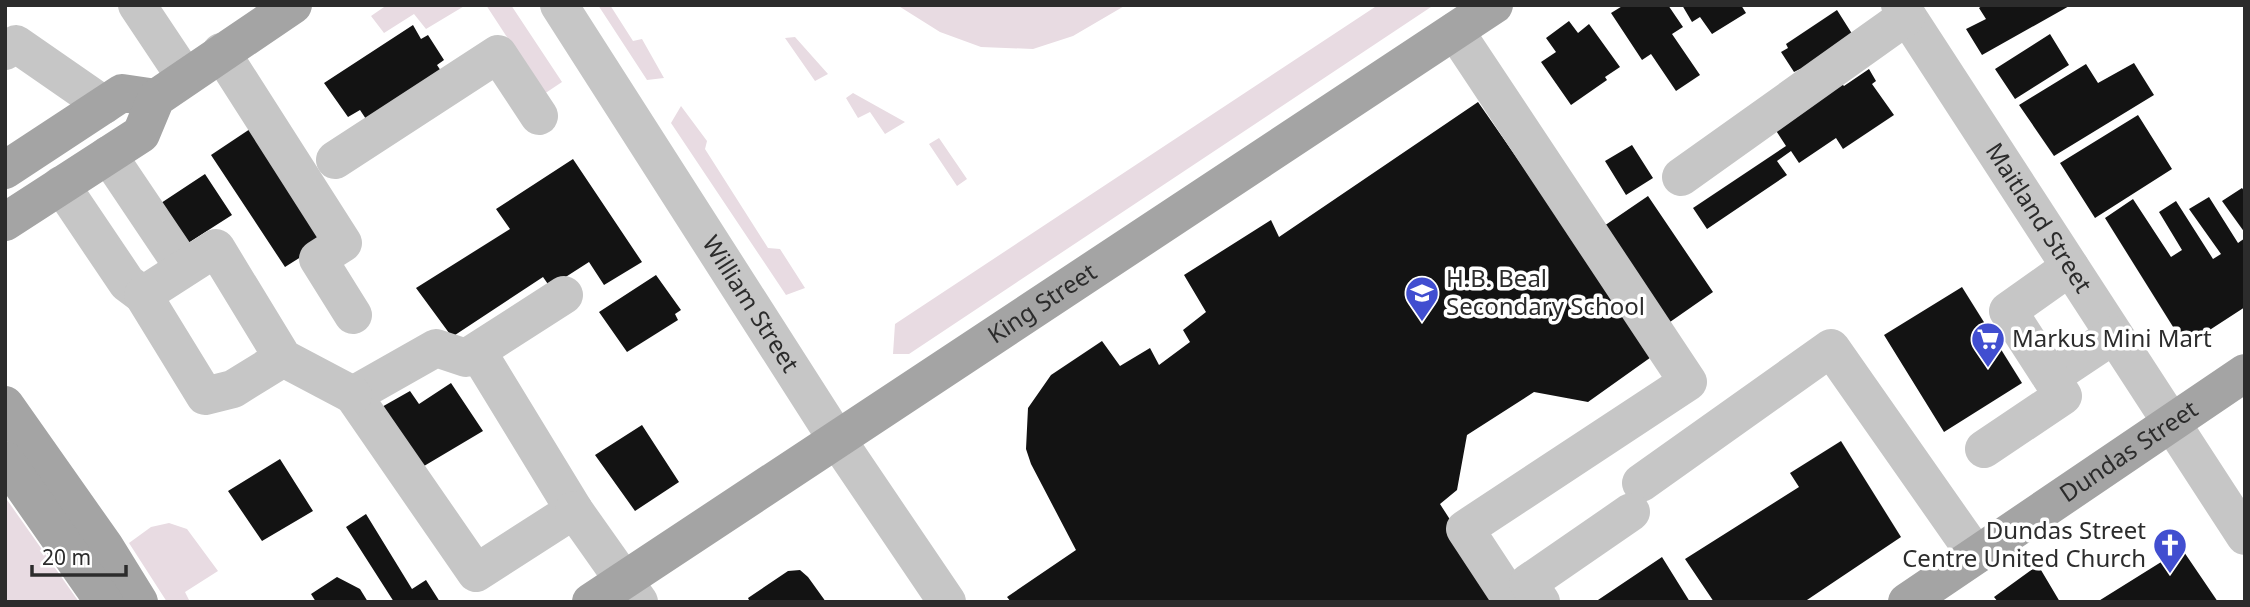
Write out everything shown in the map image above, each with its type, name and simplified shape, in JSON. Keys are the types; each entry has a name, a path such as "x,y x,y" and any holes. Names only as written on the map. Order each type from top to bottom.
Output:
{"main road":[{"name":"King Street","path":"591,602 632,591 836,438 1494,5"},
{"path":"5,222 141,134 171,87 283,8"},
{"path":"5,170 122,93 171,87"},
{"name":"Dundas Street","path":"1911,601 2245,373"},
{"path":"5,405 105,547 139,602"},
{"path":"5,460 104,602"}],"street":[{"name":"William Street","path":"559,5 836,438 947,602"},
{"path":"1681,177 1904,10"},
{"name":"Maitland Street","path":"1904,10 2245,536"},
{"path":"155,11 171,87"},
{"path":"1455,31 1688,382 1465,529 1513,602"},
{"path":"9,40 104,105"},
{"path":"221,52 342,243 318,259 353,315"},
{"path":"335,160 498,54 538,116"},
{"path":"108,155 184,268"},
{"path":"61,185 127,283 143,295 205,396 233,389 283,358"},
{"path":"143,295 216,248 283,358 353,395 476,573 574,510"},
{"path":"1984,449 2063,396 2008,311 2070,267"},
{"path":"353,395 436,348 466,358 564,295"},
{"path":"2051,377 2114,335"},
{"path":"1541,602 1528,583 1831,348 1976,555"},
{"path":"477,352 574,510 632,591"}],"shaded area":[{"path":"387,5 466,5 426,29 414,14 384,33 371,16"},
{"path":"486,5 511,5 562,82 544,94"},
{"path":"598,5 610,5 633,41 642,39 664,78 647,80"},
{"path":"897,5 1126,5 1073,36 1033,49 981,47 940,32"},
{"path":"1378,5 1434,5 909,354 893,354 895,324"},
{"path":"795,37 828,74 815,81 785,38"},
{"path":"853,93 905,122 885,134 870,112 858,118 846,98"},
{"path":"681,106 707,141 705,149 768,248 780,249 805,288 786,295 671,123"},
{"path":"939,138 967,179 957,186 929,144"},
{"path":"5,497 79,602 5,602"},
{"path":"169,523 187,529 218,571 185,592 190,602 167,602 129,543 151,527"}],"building":[{"path":"1624,5 1668,5 1683,27 1672,34 1700,75 1676,91 1651,54 1642,60 1611,13"},
{"path":"1682,5 1741,5 1746,13 1712,34 1700,17 1692,22"},
{"path":"1983,5 2071,5 1982,55 1966,29 1986,19 1979,8"},
{"path":"1837,10 1856,40 1804,75 1800,69 1794,72 1781,52 1788,48 1786,44"},
{"path":"1569,21 1578,33 1589,24 1620,67 1605,77 1607,80 1571,105 1541,62 1556,52 1546,38"},
{"path":"413,25 421,39 428,35 444,60 437,65 445,77 370,125 360,110 348,117 324,83"},
{"path":"2050,34 2069,65 2015,99 1995,69"},
{"path":"2134,63 2154,95 2054,156 2019,105 2086,64 2098,83"},
{"path":"1869,69 1876,81 1872,84 1894,115 1843,149 1836,138 1799,163 1791,151 1777,161 1787,175 1707,229 1693,208 1786,146 1771,123 1840,82 1844,86"},
{"name":"H.B. Beal Secondary School","path":"1478,102 1654,355 1588,402 1534,392 1467,435 1457,490 1440,504 1503,602 1011,602 1007,597 1076,550 1031,464 1026,449 1028,408 1051,375 1102,341 1120,366 1150,348 1159,365 1190,342 1183,330 1206,312 1184,275 1271,220 1279,237"},
{"path":"2138,115 2172,169 2095,218 2060,163"},
{"path":"259,123 334,236 285,267 211,155"},
{"path":"1632,145 1653,178 1626,195 1605,161"},
{"path":"573,159 642,262 604,285 589,262 550,287 543,277 452,337 416,288 510,229 496,209"},
{"path":"205,174 232,215 185,245 158,205"},
{"path":"2242,188 2245,192 2245,233 2222,201"},
{"path":"1648,196 1713,292 1670,322 1604,226"},
{"path":"2209,197 2238,243 2245,238 2245,307 2185,346 2105,218 2133,199 2171,257 2182,250 2159,212 2176,201 2213,259 2221,254 2189,209"},
{"path":"656,275 681,310 675,314 678,320 627,352 599,312"},
{"path":"1962,287 2022,383 1944,432 1884,335"},
{"path":"451,383 483,431 419,469 380,408 410,391 419,404"},
{"path":"642,425 679,482 635,511 595,455"},
{"path":"1841,441 1901,537 1804,602 1714,602 1685,559 1799,487 1790,473"},
{"path":"280,459 313,511 262,541 228,491"},
{"path":"366,514 412,589 426,580 440,602 394,602 346,527"},
{"name":"Dundas Street Centre United Church","path":"2182,549 2218,602 2097,602"},
{"path":"1662,557 1690,602 1595,602"},
{"name":"Dundas Street Centre United Church","path":"2038,565 2060,602 1998,602 1994,597"},
{"path":"800,570 826,602 750,602 748,598 788,571"},
{"path":"337,577 360,589 368,602 316,602 311,594"}],"place":[{"name":"H.B. Beal Secondary School","path":"1422,323"},
{"name":"Markus Mini Mart","path":"1988,369"},
{"name":"Dundas Street Centre United Church","path":"2170,575"}]}
